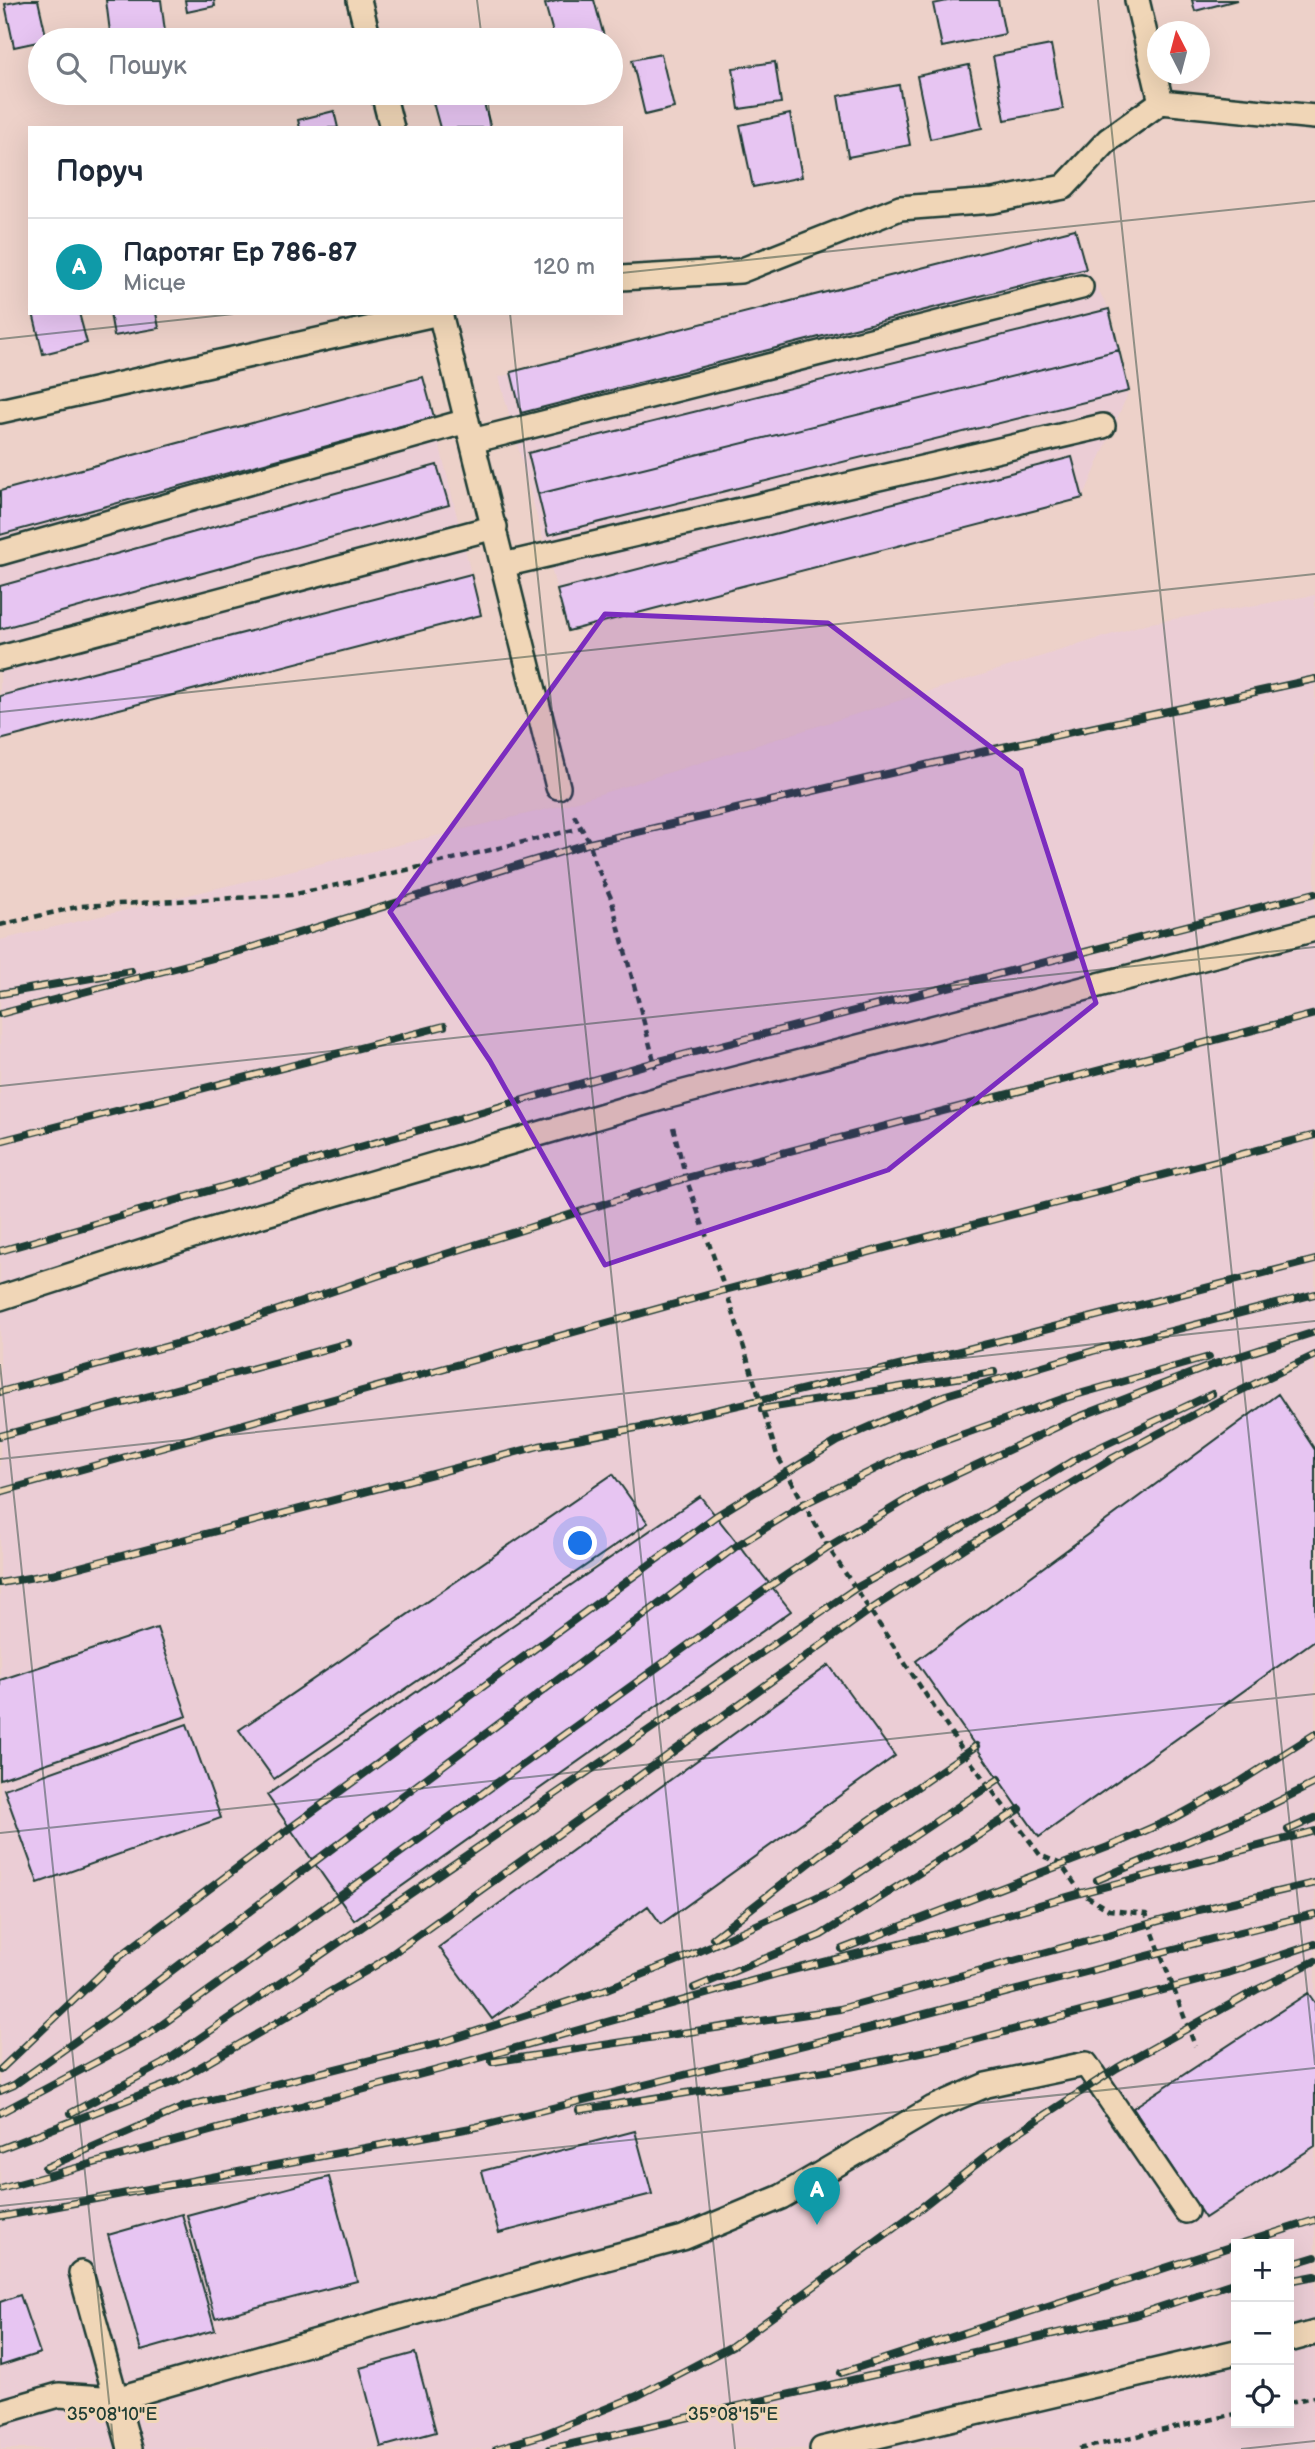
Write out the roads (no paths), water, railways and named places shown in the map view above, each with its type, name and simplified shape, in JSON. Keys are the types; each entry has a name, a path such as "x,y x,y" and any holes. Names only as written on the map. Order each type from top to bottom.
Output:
{"lane":[{"path":"359,0 366,28"},
{"path":"1137,0 1161,102"},
{"path":"623,278 740,271 900,208 993,201 1065,187 1108,140 1161,102 1315,117"},
{"path":"386,105 391,126"},
{"path":"0,553 470,431 1081,287"},
{"path":"0,411 430,315"},
{"path":"440,315 495,527 558,787"},
{"path":"503,565 1103,425"},
{"path":"0,657 495,527"},
{"path":"0,1298 208,1231 665,1097 1315,929"},
{"path":"0,2412 59,2395 116,2399 683,2238 781,2197 933,2108 986,2085 1086,2063 1186,2211"},
{"path":"81,2273 130,2449"},
{"path":"1294,2339 1315,2333"},
{"path":"822,2449 1231,2353"}],"railway":[{"path":"0,1014 240,951 590,843 1003,747 1315,679"},
{"path":"0,1251 655,1062 1315,893"},
{"path":"0,994 131,971"},
{"path":"0,1392 190,1340 389,1272 686,1178 1315,1014"},
{"path":"0,1141 444,1026"},
{"path":"0,1492 725,1290 1315,1135"},
{"path":"0,1583 57,1573 539,1446 652,1425 760,1400 1315,1260"},
{"path":"1093,1351 1315,1294"},
{"path":"0,2113 149,2034 770,1586 828,1547 921,1491 1076,1418 1215,1364 1315,1332"},
{"path":"0,1436 348,1343"},
{"path":"0,2070 119,1957 290,1828 716,1516 838,1441 897,1415 946,1395 1103,1348"},
{"path":"0,2149 176,2081 378,1964 870,1610 968,1546 1113,1458 1221,1400 1315,1355"},
{"path":"0,2091 14,2085 132,2001 738,1545 804,1504 902,1456 1065,1398 1209,1357"},
{"path":"762,1409 994,1372"},
{"path":"71,2113 162,2064 856,1588 930,1547 1079,1457 1212,1394"},
{"path":"842,1949 1108,1847 1174,1818 1238,1783 1315,1734"},
{"path":"713,1938 821,1854 976,1746"},
{"path":"45,2168 184,2107 443,2042 604,1990 691,1955 837,1888 999,1779"},
{"path":"1097,1880 1257,1812 1315,1783"},
{"path":"694,1988 821,1935 1020,1809"},
{"path":"1288,1830 1315,1818"},
{"path":"0,2189 780,1973 945,1932 1315,1831"},
{"path":"492,2062 840,2009 1199,1910 1315,1883"},
{"path":"0,2217 476,2127 1315,1914"},
{"path":"579,2110 850,2067 959,2044 1228,1973 1315,1944"},
{"path":"496,2449 542,2435 637,2396 732,2346 908,2218 1007,2140 1117,2068 1256,1990 1315,1961"},
{"path":"1256,2239 1315,2220"},
{"path":"841,2373 1231,2247"},
{"path":"1294,2263 1315,2257"},
{"path":"1294,2280 1315,2276"},
{"path":"550,2449 1136,2315 1231,2284"}],"place":[{"name":"Паротяг Ер 786-87","path":"817,2225"}]}
